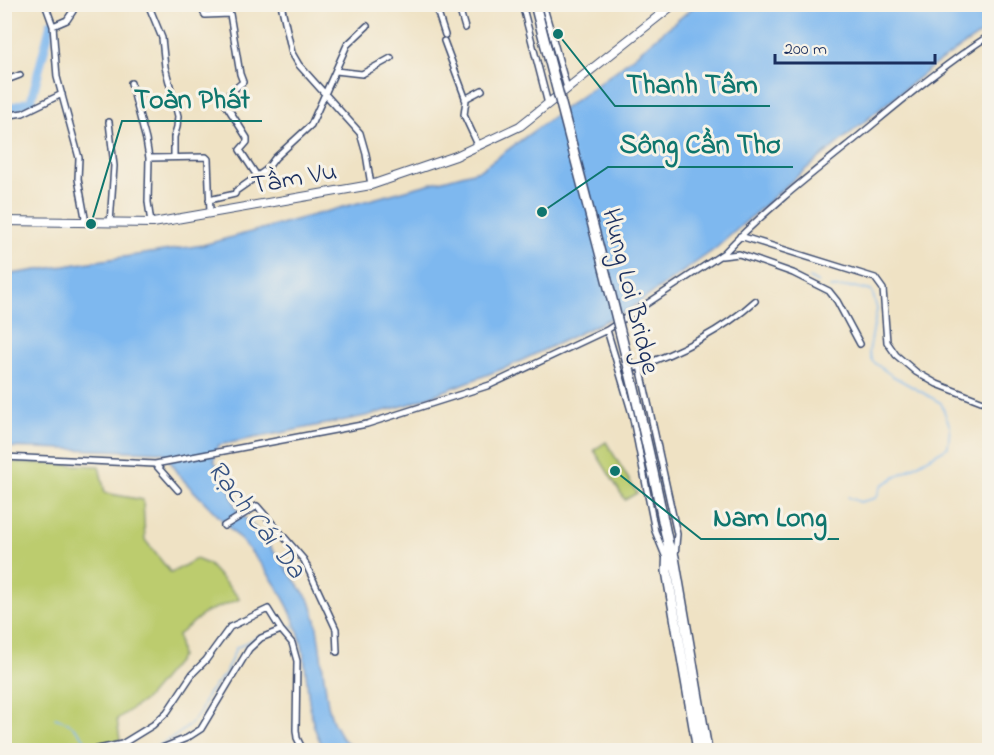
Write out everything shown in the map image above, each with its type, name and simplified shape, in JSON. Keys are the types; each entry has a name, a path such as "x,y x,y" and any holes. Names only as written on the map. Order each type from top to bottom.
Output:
{"highway":[{"name":"Hung Loi Bridge","path":"535,4 647,442 668,544 684,647"},
{"path":"684,647 698,750"},
{"path":"684,647 707,750"}],"street":[{"path":"45,4 53,26 57,76 79,158 78,179 86,223"},
{"path":"148,4 162,38 165,67 178,116 174,137 174,158"},
{"path":"200,4 205,15 230,14 243,82 224,100 247,138 247,142 240,150 257,176"},
{"path":"281,4 292,53 324,95 360,133 371,185"},
{"path":"458,4 465,27"},
{"path":"522,4 548,104"},
{"path":"543,4 567,88"},
{"name":"Tầm Vu","path":"4,221 151,223 371,185 456,156 520,126 674,4"},
{"path":"436,7 465,99 464,115 478,145"},
{"path":"53,26 67,20 73,11"},
{"path":"209,200 235,194 236,190 257,176 311,124 347,45 367,26"},
{"path":"4,457 155,464 367,424 490,385 607,330 717,257 808,176 903,100 990,35"},
{"path":"336,71 362,74 391,58"},
{"path":"4,81 20,75"},
{"path":"130,83 150,158 148,202 151,223"},
{"path":"465,99 482,90"},
{"path":"4,116 23,113 62,94"},
{"path":"109,122 114,166 110,223"},
{"path":"150,158 206,157 208,159 210,213"},
{"path":"738,238 875,278 883,289 886,342 896,355 916,372 937,384 981,401"},
{"path":"717,257 739,254 793,273 829,291 837,301 860,344"},
{"path":"620,373 664,357 723,327 755,301"},
{"path":"607,330 632,414 655,531 670,559"},
{"path":"640,366 677,534 670,559"},
{"path":"155,464 178,490"},
{"path":"224,526 257,506 304,560 337,630 337,652"},
{"path":"93,750 122,744 143,732 163,716 193,673 206,660 230,627 268,609 281,630 288,636 295,650 297,661 296,730 303,750"},
{"path":"157,750 187,738 201,729 249,649 261,638 281,630"}],"green space":[{"path":"606,442 637,493 625,500 594,450"},
{"path":"6,462 99,466 105,493 143,500 145,540 171,573 196,559 208,564 240,599 206,612 178,635 181,657 146,699 117,719 120,740 78,750 5,750 4,464"}],"water":[{"path":"696,5 989,5 989,28 933,66 795,178 715,249 628,310 510,366 410,404 366,416 219,445 214,461 224,475 237,510 260,533 310,601 316,620 328,705 333,722 342,738 356,750 325,750 318,738 311,712 302,645 284,598 256,557 183,480 162,452 5,447 5,275 203,245 480,170 617,70"}],"waterway":[{"path":"4,106 14,107 31,101 51,23"},
{"path":"809,278 818,283"},
{"path":"830,288 854,287 872,291 877,309 869,352 872,361 891,375 941,403 950,427 948,447 882,485 876,498 860,502 848,497"},
{"path":"284,629 294,626"},
{"path":"151,750 190,725 200,712 208,693 225,674 236,648 260,636"},
{"path":"55,718 72,726 92,749"}],"place":[{"name":"Thanh Tâm","path":"558,34"},
{"name":"Sông Cần Thơ","path":"542,212"},
{"name":"Toàn Phát","path":"91,224"},
{"name":"Nam Long","path":"615,471"}],"water label":[{"name":"Rạch Cái Da","path":"258,518"}]}
